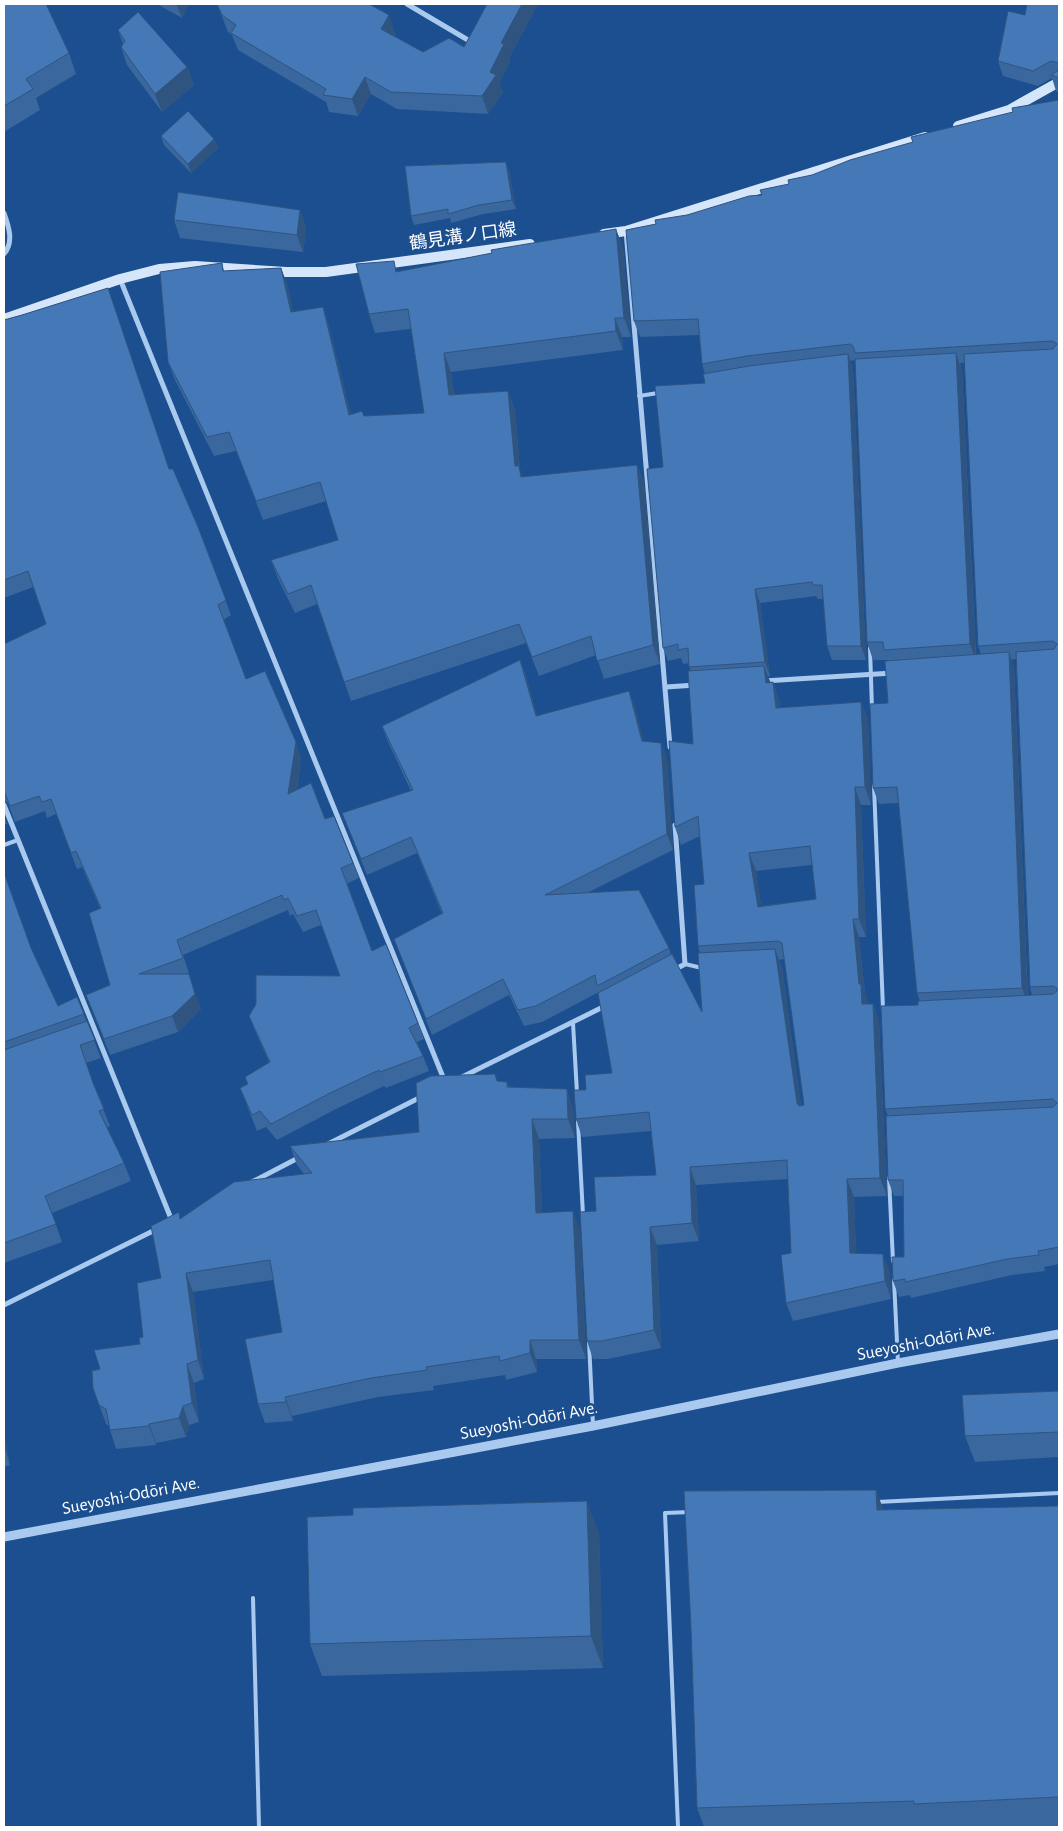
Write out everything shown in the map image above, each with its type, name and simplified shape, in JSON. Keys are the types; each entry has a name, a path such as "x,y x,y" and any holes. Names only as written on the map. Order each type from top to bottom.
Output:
{"main road":[{"path":"953,128 1009,110 1059,82"},
{"path":"596,235 626,232 934,134"},
{"name":"鶴見溝ノ口線","path":"4,319 120,279 159,269 195,266 286,272 326,272 538,243"}],"street":[{"path":"407,4 477,45"},
{"path":"4,213 10,237 8,249 4,254"},
{"path":"626,232 671,756"},
{"path":"120,279 447,1084"},
{"path":"754,682 901,672"},
{"path":"666,687 705,685"},
{"path":"4,805 172,1221"},
{"path":"668,973 685,964 675,816"},
{"path":"438,1089 608,1005"},
{"path":"323,1146 429,1093"},
{"path":"243,1186 305,1155"},
{"path":"4,1306 181,1217"},
{"name":"Sueyoshi-Odōri Ave.","path":"4,1537 593,1426 898,1363 1059,1334"}],"lane":[{"path":"639,396 668,391"},
{"path":"870,645 872,713"},
{"path":"873,780 883,1015"},
{"path":"4,845 18,840"},
{"path":"685,964 701,968 710,967"},
{"path":"573,1023 577,1102"},
{"path":"87,1037 96,1034"},
{"path":"578,1121 583,1220"},
{"path":"888,1168 893,1265"},
{"path":"894,1275 898,1363"},
{"path":"589,1338 593,1426"},
{"path":"872,1503 1059,1493"},
{"path":"678,1827 665,1513 694,1512"},
{"path":"253,1598 259,1827"}],"building":[{"path":"4,4 46,4 69,53 26,79 33,89 4,106"},
{"path":"217,4 369,4 389,15 381,29 423,52 449,38 464,47 487,4 522,4 501,43 504,44 490,72 496,75 482,96 391,92 365,77 352,99 323,95 326,89 231,33 236,25 222,15"},
{"path":"1027,4 1059,4 1059,63 1051,61 1033,71 998,61 1008,11 1025,15"},
{"path":"138,12 187,67 155,94 121,47 125,41 118,30"},
{"path":"1059,70 1059,78 1051,75"},
{"path":"1059,100 1059,1247 1038,1251 1039,1255 1007,1259 905,1282 905,1279 893,1281 892,1257 904,1257 903,1180 888,1180 886,1116 1053,1107 1057,1103 1053,1099 885,1109 881,1006 918,1005 918,1001 1053,994 1057,991 1057,988 1053,986 1030,987 1016,652 1054,649 1057,644 1053,641 978,646 964,354 1053,349 1057,344 1053,341 855,353 853,346 850,344 747,356 702,364 698,319 634,321 626,230 656,224 655,220 687,215 749,196 762,195 760,190 789,184 788,180 812,175 850,160 913,142 911,137 1013,112 1012,108"},
{"path":"188,111 214,139 188,164 161,136"},
{"path":"506,162 512,200 479,205 448,214 448,209 411,216 405,166"},
{"path":"178,192 300,210 297,235 174,220"},
{"path":"616,229 624,318 615,318 616,331 444,353 449,395 508,391 515,466 519,466 521,477 637,465 653,645 597,661 591,636 532,657 519,624 344,682 311,585 288,594 271,560 338,540 320,482 256,501 229,432 207,437 168,362 160,272 222,263 223,271 281,268 291,312 323,307 349,415 362,411 364,416 424,413 408,309 369,314 356,264 394,261 396,272 492,253 491,250"},
{"path":"108,288 169,469 173,469 226,600 218,605 246,679 265,671 296,742 288,794 311,783 325,819 334,816 353,863 341,868 372,951 386,944 418,1023 409,1028 423,1056 380,1072 379,1070 271,1124 260,1111 252,1115 240,1088 248,1084 245,1077 270,1062 249,1016 256,1004 256,975 340,976 316,910 297,916 288,898 284,900 282,895 177,940 183,958 139,974 189,974 195,994 172,1016 104,1039 86,995 110,985 89,913 101,908 76,851 71,853 51,799 42,802 39,796 10,806 4,791 4,644 46,624 28,571 4,580 4,320"},
{"path":"956,353 970,644 884,650 883,642 867,642 855,359"},
{"path":"848,354 861,646 827,646 822,585 813,585 812,582 755,589 765,662 689,667 688,648 678,650 678,644 663,648 647,469 663,467 655,386 705,383 703,374 749,366"},
{"path":"1009,652 1022,988 917,993 897,787 873,788 870,704 888,703 885,661"},
{"path":"520,660 536,716 629,691 642,741 661,743 667,834 545,895 639,890 669,948 597,986 595,975 536,1006 518,1010 503,979 426,1019 394,939 443,913 411,837 361,859 342,813 413,790 382,726"},
{"path":"764,666 766,683 773,682 776,708 861,702 865,787 855,787 859,919 853,919 862,1004 873,1004 880,1178 847,1179 850,1253 883,1254 885,1281 786,1303 781,1255 791,1253 787,1160 690,1167 692,1223 650,1227 654,1330 602,1341 587,1341 580,1212 596,1211 594,1177 656,1175 649,1112 576,1119 574,1090 586,1090 585,1075 612,1073 598,993 672,954 702,1012 698,953 775,949 797,1103 799,1106 804,1105 782,943 778,941 698,946 694,885 704,884 698,816 675,827 669,741 693,744 688,671","holes":["810,846 816,899 758,907 749,853"]},
{"path":"4,873 31,948 58,1006 77,997 84,1014 4,1042"},
{"path":"87,1021 95,1040 80,1045 104,1109 99,1111 124,1163 45,1196 56,1224 4,1243 4,1050"},
{"path":"495,1074 497,1081 507,1082 507,1087 567,1089 568,1119 532,1119 536,1213 573,1211 579,1340 530,1340 530,1353 500,1361 499,1356 426,1367 427,1370 371,1378 285,1397 286,1402 258,1404 245,1339 282,1332 270,1260 186,1273 198,1360 187,1364 192,1403 183,1406 179,1418 149,1424 149,1426 110,1430 106,1409 99,1405 93,1388 92,1371 100,1369 94,1350 140,1344 139,1338 143,1337 137,1283 161,1278 151,1226 179,1212 180,1219 234,1182 312,1173 290,1146 419,1132 416,1083 431,1076"},
{"path":"1059,1391 1059,1432 965,1436 962,1395"},
{"path":"876,1490 877,1510 1059,1506 1059,1797 914,1804 914,1801 697,1808 684,1491"},
{"path":"587,1501 591,1636 310,1644 307,1517 353,1515 353,1508"}]}
